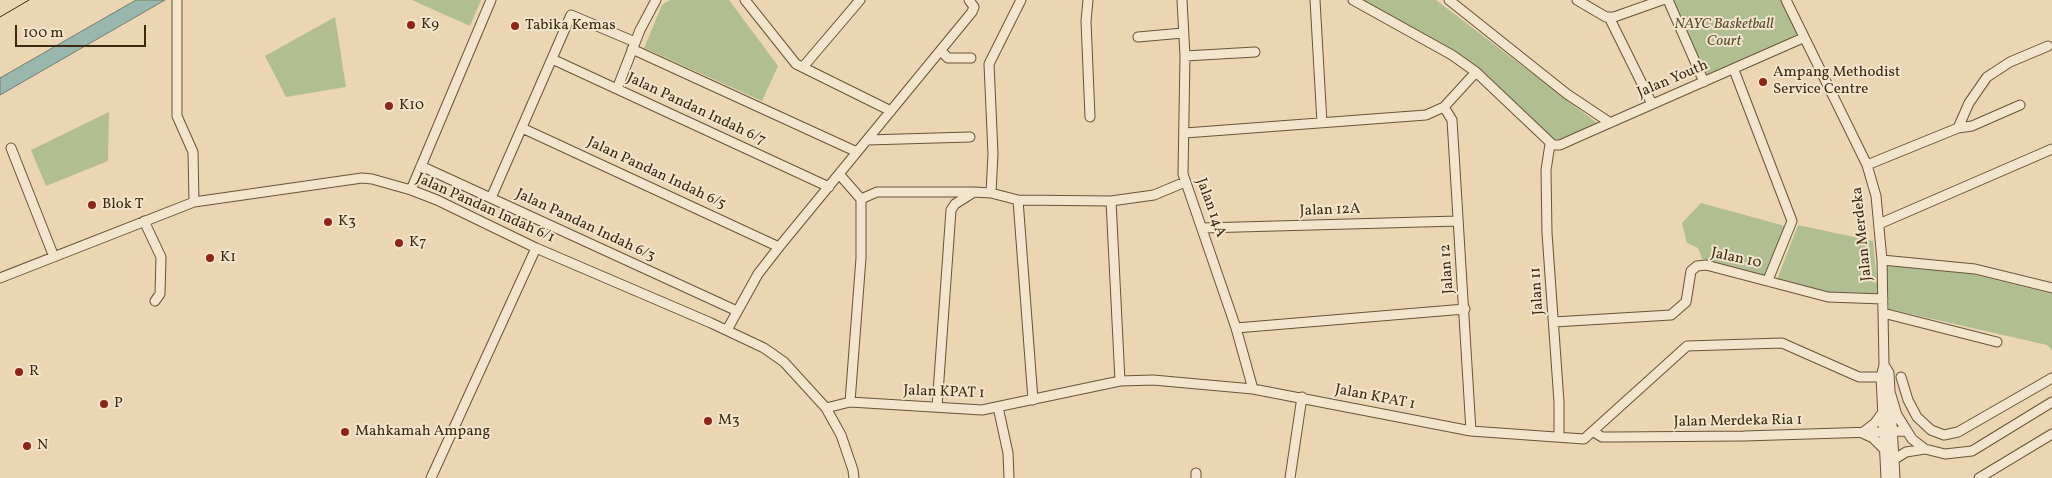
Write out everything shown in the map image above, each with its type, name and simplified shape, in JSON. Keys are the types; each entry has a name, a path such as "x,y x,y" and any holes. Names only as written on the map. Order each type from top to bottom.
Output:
{"street":[{"path":"177,0 177,116 193,152 194,202"},
{"path":"411,190 491,0"},
{"path":"617,89 634,46 656,0"},
{"path":"745,0 796,64 891,111"},
{"path":"991,193 993,154 989,64 1022,0"},
{"path":"1088,0 1086,21 1090,117"},
{"name":"Jalan 14A","path":"1182,0 1185,56 1183,168 1185,182 1203,228 1236,328 1253,389"},
{"path":"1315,0 1322,123"},
{"path":"1353,0 1452,55 1476,72 1552,144"},
{"path":"1449,0 1567,94 1609,122"},
{"path":"1577,0 1598,14 1609,17 1662,0"},
{"path":"1668,0 1704,82"},
{"name":"Jalan Merdeka","path":"1786,0 1867,165 1876,196 1882,260 1884,365 1881,377 1883,412 1895,459 1895,478"},
{"path":"803,67 857,1"},
{"path":"727,330 758,274 941,51 971,3"},
{"path":"491,198 571,15 857,152"},
{"path":"1609,17 1652,104"},
{"path":"1138,36 1183,33"},
{"name":"Jalan Youth","path":"1552,144 1560,145 1804,38"},
{"path":"1958,128 1969,103 1987,77 2010,62 2048,46"},
{"path":"941,51 948,58 971,58"},
{"path":"1185,56 1255,52"},
{"name":"Jalan Pandan Indah 6/7","path":"552,59 829,187"},
{"path":"1734,70 1792,221 1768,280"},
{"path":"1185,133 1426,115 1444,107 1476,72"},
{"path":"1867,165 1958,128 1972,126 2020,105"},
{"name":"Jalan 12","path":"1444,107 1452,120 1471,431"},
{"name":"Jalan Pandan Indah 6/5","path":"522,128 779,247"},
{"path":"868,140 970,136"},
{"name":"Jalan 11","path":"1552,144 1546,170 1559,402 1559,437"},
{"path":"11,148 54,257"},
{"path":"1879,224 2052,150"},
{"name":"Jalan Pandan Indah 6/3","path":"421,166 737,311"},
{"path":"839,174 861,198 861,258 850,402"},
{"name":"Jalan Pandan Indah 6/1","path":"0,278 194,202 362,178 411,190 536,248 727,330 764,348 784,362 826,408 842,435 854,478"},
{"path":"861,198 877,192 974,192 991,193 1018,200 1111,201 1154,196 1185,182"},
{"path":"937,407 951,210 955,204 974,192"},
{"path":"1018,200 1033,400"},
{"path":"1111,201 1120,381"},
{"path":"144,221 161,257 160,294 155,301"},
{"name":"Jalan 12A","path":"1203,228 1458,221"},
{"path":"431,478 536,248"},
{"path":"1882,260 1975,269 2052,288"},
{"name":"Jalan 10","path":"1554,322 1671,315 1686,302 1692,272 1697,266 1706,265 1828,297 1883,299"},
{"path":"1236,328 1464,309"},
{"path":"1883,313 1997,342"},
{"name":"Jalan KPAT 1","path":"826,408 850,402 982,410 1120,381 1153,380 1253,389 1471,431 1584,439 1594,432 1687,346 1782,343 1859,377 1881,377"},
{"name":"Jalan Merdeka","path":"1884,365 1889,373 1891,395 1889,432 1885,450 1886,478"},
{"path":"1901,377 1908,400 1917,418 1931,430 1944,434 1958,432 2052,378"},
{"path":"1891,395 1906,431 1925,449"},
{"path":"1290,478 1302,397"},
{"path":"1895,459 1906,452 1925,449 1944,454 1972,451 2052,403"},
{"path":"998,407 1008,453 1009,478"},
{"path":"1861,433 1875,423 1883,412"},
{"path":"1889,432 1906,431"},
{"name":"Jalan Merdeka Ria 1","path":"1594,432 1602,436 1615,437 1889,432"},
{"path":"1861,433 1873,438 1885,450"},
{"path":"1979,478 2052,434"}],"green space":[{"path":"412,0 481,0 470,26"},
{"path":"670,0 729,0 778,66 762,101 644,48 662,5"},
{"path":"1362,0 1436,0 1597,123 1561,140 1552,139 1478,67"},
{"name":"NAYC Basketball Court","path":"1672,0 1783,0 1797,34 1735,67 1706,79"},
{"path":"335,17 346,87 286,97 265,56"},
{"path":"109,112 108,161 46,186 31,150"},
{"path":"1701,203 1785,226 1765,276 1702,259 1698,248 1687,243 1682,223"},
{"path":"1798,225 1873,241 1878,295 1829,295 1777,280"},
{"path":"1887,266 1956,270 2052,294 2052,350 2047,345 1889,309"}],"water":[{"path":"136,0 165,0 0,95 0,78"}],"tram line":[{"path":"0,17 29,0"}],"place":[{"name":"K9","path":"411,25"},
{"name":"Tabika Kemas","path":"515,26"},
{"name":"Ampang Methodist Service Centre","path":"1763,82"},
{"name":"K10","path":"389,106"},
{"name":"Blok T","path":"92,205"},
{"name":"K3","path":"328,222"},
{"name":"K7","path":"399,243"},
{"name":"K1","path":"210,258"},
{"name":"R","path":"19,372"},
{"name":"P","path":"104,404"},
{"name":"M3","path":"708,421"},
{"name":"Mahkamah Ampang","path":"345,432"},
{"name":"N","path":"27,446"}]}
